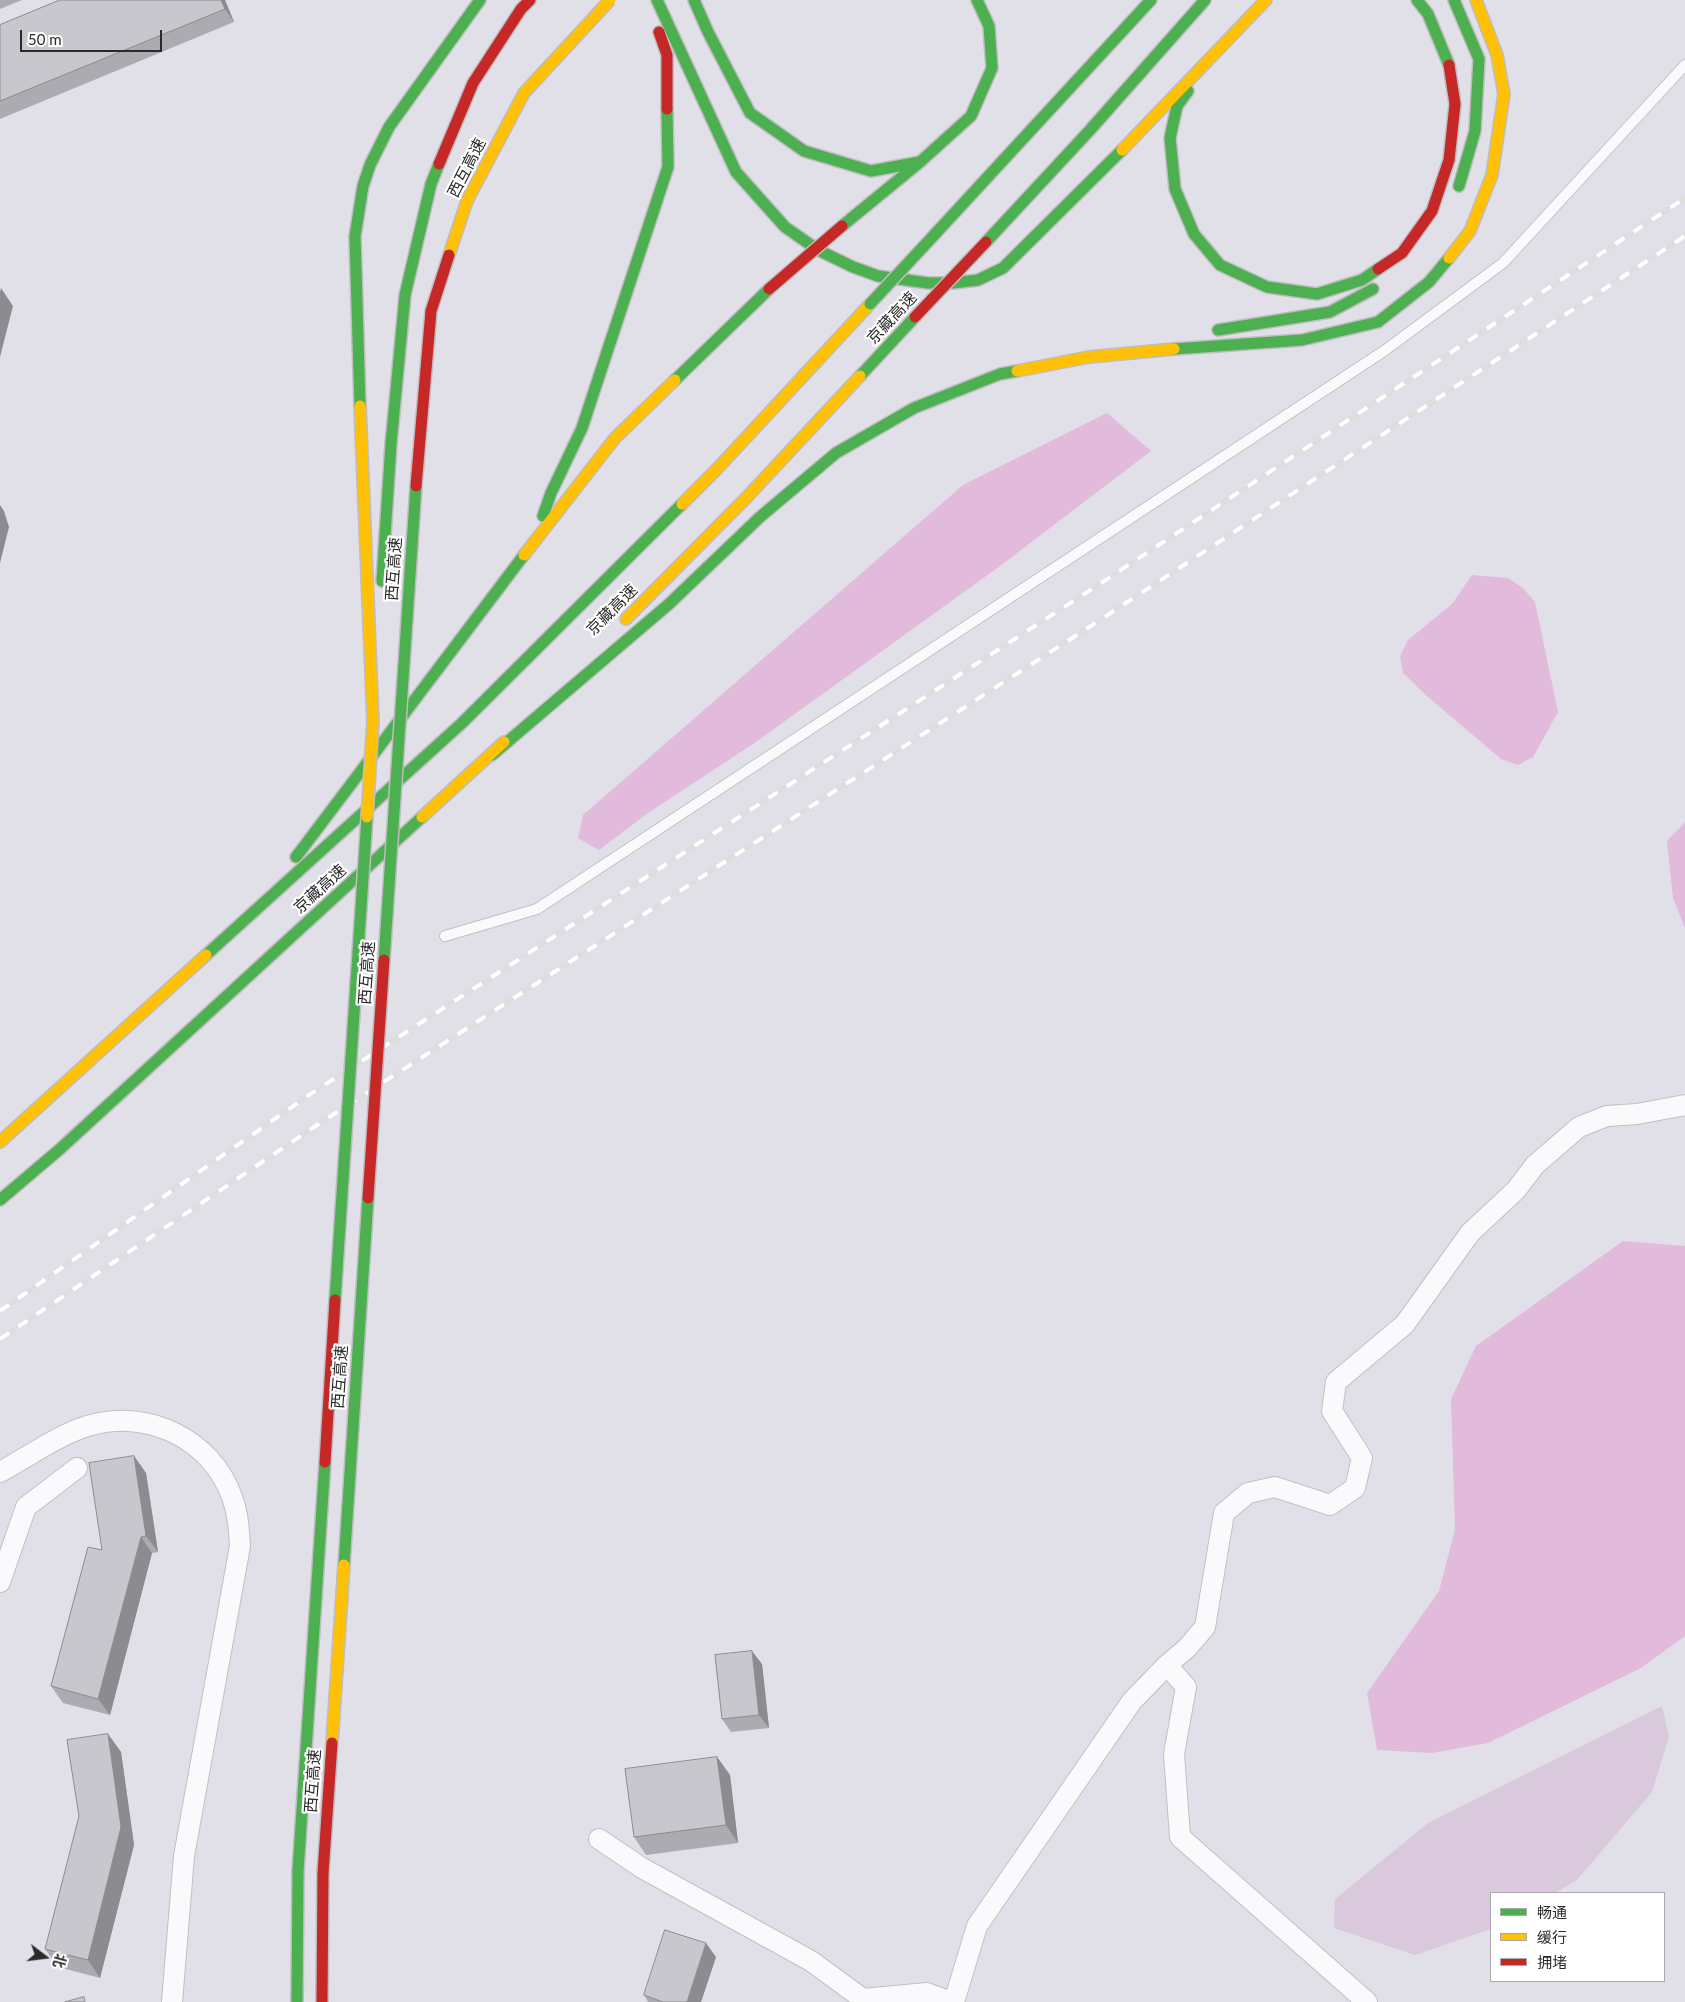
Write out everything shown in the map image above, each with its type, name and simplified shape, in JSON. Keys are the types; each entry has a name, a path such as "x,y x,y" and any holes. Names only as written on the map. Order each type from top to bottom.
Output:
{"highway":[{"path":"373,721 354,236 356,217 364,179 384,134 480,0"},
{"path":"382,592 391,444 405,294 432,184 473,83 530,0"},
{"name":"西互高速","path":"322,2002 323,1873 418,454 431,310 467,201 524,93 610,0"},
{"path":"533,542 551,494 582,428 668,167 667,54 649,0"},
{"path":"657,0 736,172 786,226 818,250 853,267 878,276 928,283 978,280 1003,268 1081,192 1266,0"},
{"path":"694,0 708,32 750,113 804,151 871,171 920,162"},
{"path":"255,912 533,542 615,438 769,289 920,162 971,116 992,68 989,26 977,0"},
{"name":"京藏高速","path":"0,1142 462,723 716,470 1151,0"},
{"name":"京藏高速","path":"616,629 747,497 915,318 1090,130 1205,0"},
{"path":"1216,52 1177,106 1170,138 1175,190 1194,234 1220,265 1267,287 1316,294 1362,280 1402,253 1432,211 1449,160 1455,104 1448,59 1428,14 1417,0"},
{"path":"1454,0 1479,59 1475,131 1456,193"},
{"path":"492,754 668,604 760,517 836,453 914,408 1000,374 1089,357 1211,345 1302,340 1378,322 1429,282 1470,230 1492,175 1504,94 1497,55 1476,0"},
{"path":"1404,265 1428,238"},
{"path":"1142,351 1230,327 1330,312 1385,283"},
{"path":"373,721 380,612"},
{"name":"京藏高速","path":"0,1200 60,1149 492,754 588,657"},
{"name":"西互高速","path":"297,2002 298,1871 373,721"}],"street":[{"path":"599,1838 642,1868 811,1961 863,1998 927,1993 953,2002 977,1926 1132,1701 1167,1665 1187,1648 1205,1627 1224,1513 1248,1493 1275,1487 1330,1505 1355,1488 1362,1458 1332,1411 1336,1382 1405,1324 1470,1232 1516,1190 1535,1165 1579,1127 1607,1116 1637,1114 1685,1105"},
{"path":"0,1472 73,1432 90,1425 125,1420 160,1427 192,1444 216,1467 232,1496 238,1521 240,1546 184,1856 172,2002"},
{"path":"0,1582 26,1507 77,1468"},
{"path":"0,1529 23,1516"},
{"path":"1167,1665 1186,1687 1174,1754 1180,1837 1367,2002"}],"lane":[{"path":"445,936 537,910 1384,351 1504,263 1685,65"}],"shaded area":[{"path":"1107,413 1151,451 1000,566 756,742 648,813 599,850 578,838 583,815 963,485"},
{"path":"1472,575 1508,578 1523,588 1535,602 1558,712 1533,757 1518,765 1501,759 1428,697 1403,673 1400,656 1408,640 1452,604"},
{"path":"1685,822 1685,928 1673,898 1667,841"},
{"path":"1623,1241 1685,1246 1685,1636 1641,1668 1488,1743 1432,1753 1377,1750 1367,1693 1439,1591 1455,1530 1451,1399 1476,1346"},
{"path":"1662,1706 1669,1737 1652,1792 1577,1880 1557,1892 1490,1892 1490,1929 1415,1955 1334,1928 1335,1899 1428,1823"}],"building":[{"path":"60,0 221,0 225,9 0,101 0,25"},
{"path":"134,1456 146,1536 141,1537 98,1699 51,1686 88,1547 102,1550 89,1463"},
{"path":"752,1651 759,1715 722,1719 715,1655"},
{"path":"108,1734 121,1827 88,1960 45,1949 79,1816 67,1740"},
{"path":"717,1757 726,1825 634,1837 625,1769"},
{"path":"665,1930 706,1943 687,2002 663,2002 644,1995"},
{"path":"84,1997 85,2002 65,2002"}],"railway":[{"path":"0,1311 309,1095 1089,591 1685,198"},
{"path":"0,1339 317,1125 1100,620 1685,236"}],"traffic: fast":[{"path":"360,406 355,236 363,186 370,165 389,127 480,0"},
{"path":"657,0 736,172 785,227 818,250 853,267 878,276 928,283 953,283 978,280 1003,268 1122,150"},
{"path":"694,0 708,32 750,113 804,151 871,171 920,162"},
{"path":"842,226 920,162 971,116 992,68 989,26 977,0"},
{"path":"936,233 1151,0"},
{"path":"986,242 1090,130 1205,0"},
{"path":"1417,0 1428,14 1449,65"},
{"path":"1454,0 1479,59 1475,131 1459,186"},
{"path":"1188,91 1177,106 1170,138 1175,189 1194,234 1220,265 1267,287 1317,294 1362,280 1378,269"},
{"path":"543,516 551,493 582,428 668,167 667,109"},
{"path":"382,581 391,444 405,295 431,184 439,164"},
{"path":"870,304 936,233"},
{"path":"1174,349 1302,340 1378,322 1429,282 1449,258"},
{"path":"675,380 769,289"},
{"path":"1218,330 1330,312 1373,289"},
{"path":"860,376 915,317"},
{"path":"492,755 669,604 760,517 836,453 914,408 1000,374 1017,371"},
{"path":"384,960 416,486"},
{"path":"206,955 462,723 682,504"},
{"path":"296,857 524,555"},
{"path":"335,1300 367,817"},
{"path":"0,1200 60,1149 422,817"},
{"path":"344,1565 368,1198"},
{"path":"298,1871 325,1462"},
{"path":"297,2002 298,1871"}],"traffic: slow":[{"path":"449,255 467,201 524,93 610,0"},
{"path":"1122,150 1266,0"},
{"path":"1449,258 1470,231 1492,175 1504,94 1497,55 1476,0"},
{"path":"682,504 870,304"},
{"path":"1017,371 1089,357 1174,349"},
{"path":"626,619 747,497 860,376"},
{"path":"524,555 615,438 675,380"},
{"path":"360,406 373,721"},
{"path":"367,817 373,721"},
{"path":"422,817 504,742"},
{"path":"0,1142 206,955"},
{"path":"332,1743 344,1565"}],"traffic: jam":[{"path":"439,164 473,83 521,9 530,0"},
{"path":"659,32 667,55 667,109"},
{"path":"1378,269 1402,253 1432,211 1449,160 1455,104 1449,65"},
{"path":"769,289 842,226"},
{"path":"915,317 986,242"},
{"path":"416,486 431,311 449,255"},
{"path":"368,1198 384,960"},
{"path":"325,1462 335,1300"},
{"path":"323,1873 332,1743"},
{"path":"322,2002 323,1873"}]}
